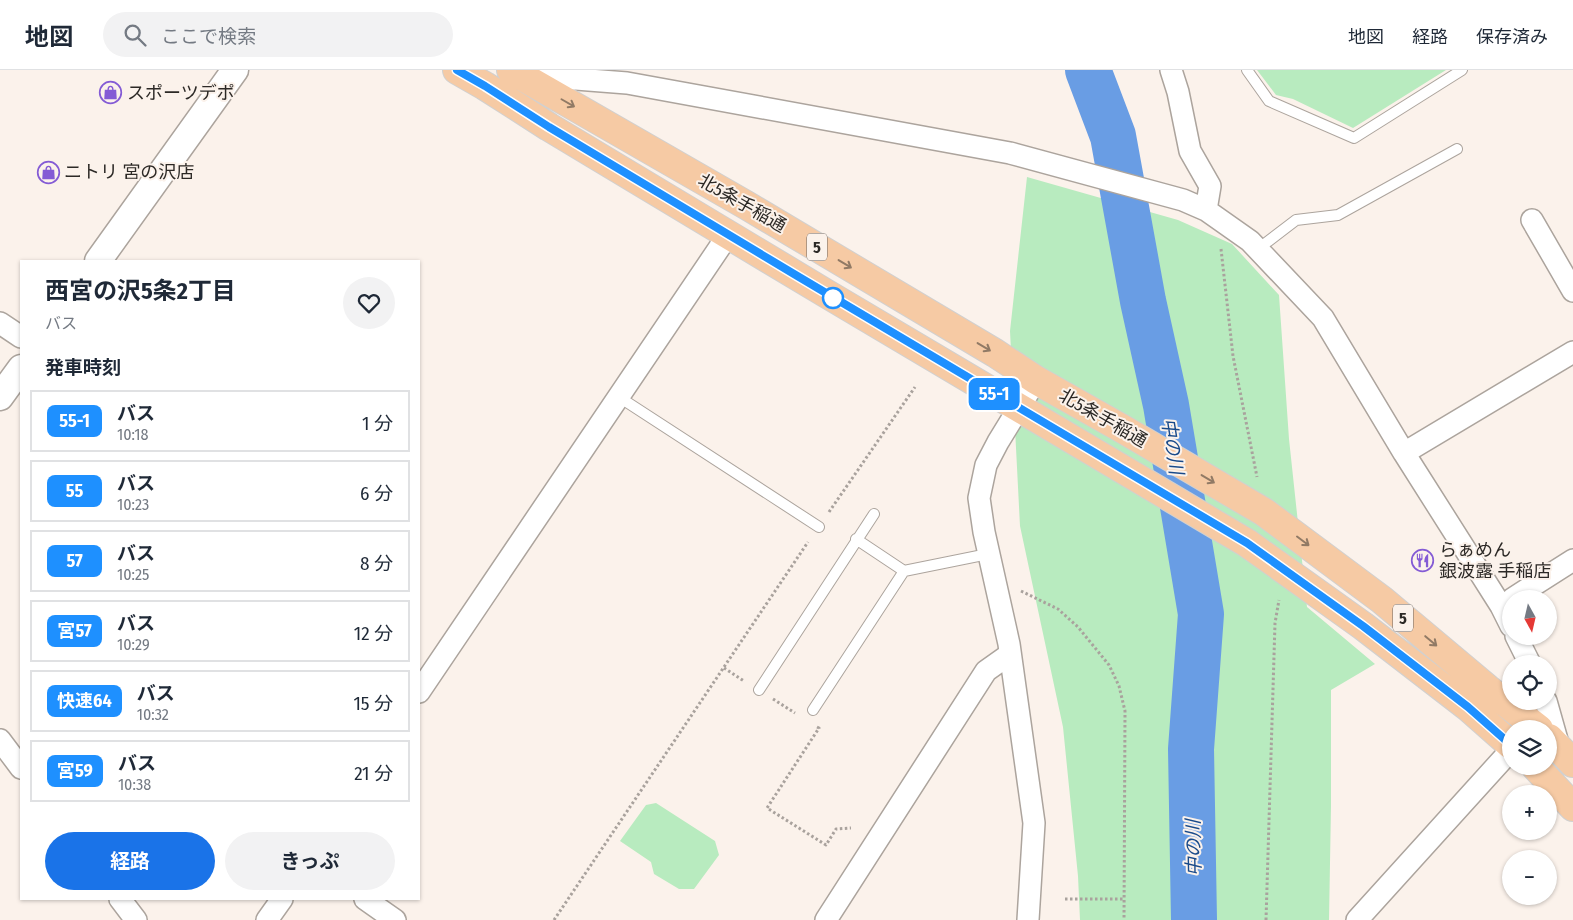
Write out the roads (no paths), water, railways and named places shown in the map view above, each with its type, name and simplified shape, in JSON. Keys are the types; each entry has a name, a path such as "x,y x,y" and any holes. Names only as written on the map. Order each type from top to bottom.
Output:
{"highway":[{"name":"北5条手稲通","path":"457,70 1018,409 1100,455 1247,543 1363,626 1468,707 1502,737"},
{"name":"北5条手稲通","path":"513,72 746,205 995,353 1036,380 1121,428 1261,499 1488,689 1530,720"},
{"path":"1543,775 1573,807"}],"street":[{"path":"99,260 235,70"},
{"path":"1171,70 1178,92 1190,151 1210,186 1206,210"},
{"path":"513,72 540,77 628,83 1010,153 1183,200 1206,210 1250,241 1323,318 1404,453 1502,592"},
{"path":"1532,220 1573,291"},
{"path":"420,691 728,235"},
{"path":"0,323 20,336"},
{"path":"1404,453 1573,352"},
{"path":"0,397 20,369"},
{"path":"1028,920 1034,823 1010,654 988,554 979,498 986,465 1036,380"},
{"path":"1525,590 1573,560"},
{"path":"826,920 986,672 1010,654"},
{"path":"0,740 20,767"},
{"path":"1357,920 1502,760"},
{"path":"121,900 136,920"},
{"path":"267,920 281,900"},
{"path":"366,900 395,920"}],"lane":[{"path":"1247,70 1269,101 1354,138 1462,70"},
{"path":"1258,249 1296,220 1338,215 1457,150"},
{"path":"620,397 819,526"},
{"path":"759,690 874,514"},
{"path":"856,540 904,571 988,554"},
{"path":"813,710 904,571"}],"waterway":[{"name":"中の川","path":"1088,70 1113,136 1143,301 1166,405 1201,614 1191,749 1194,920"}],"place":[{"name":"スポーツデポ","path":"111,93"},
{"name":"ニトリ 宮の沢店","path":"48,172"},
{"name":"らぁめん 銀波露 手稲店","path":"1423,560"}]}
